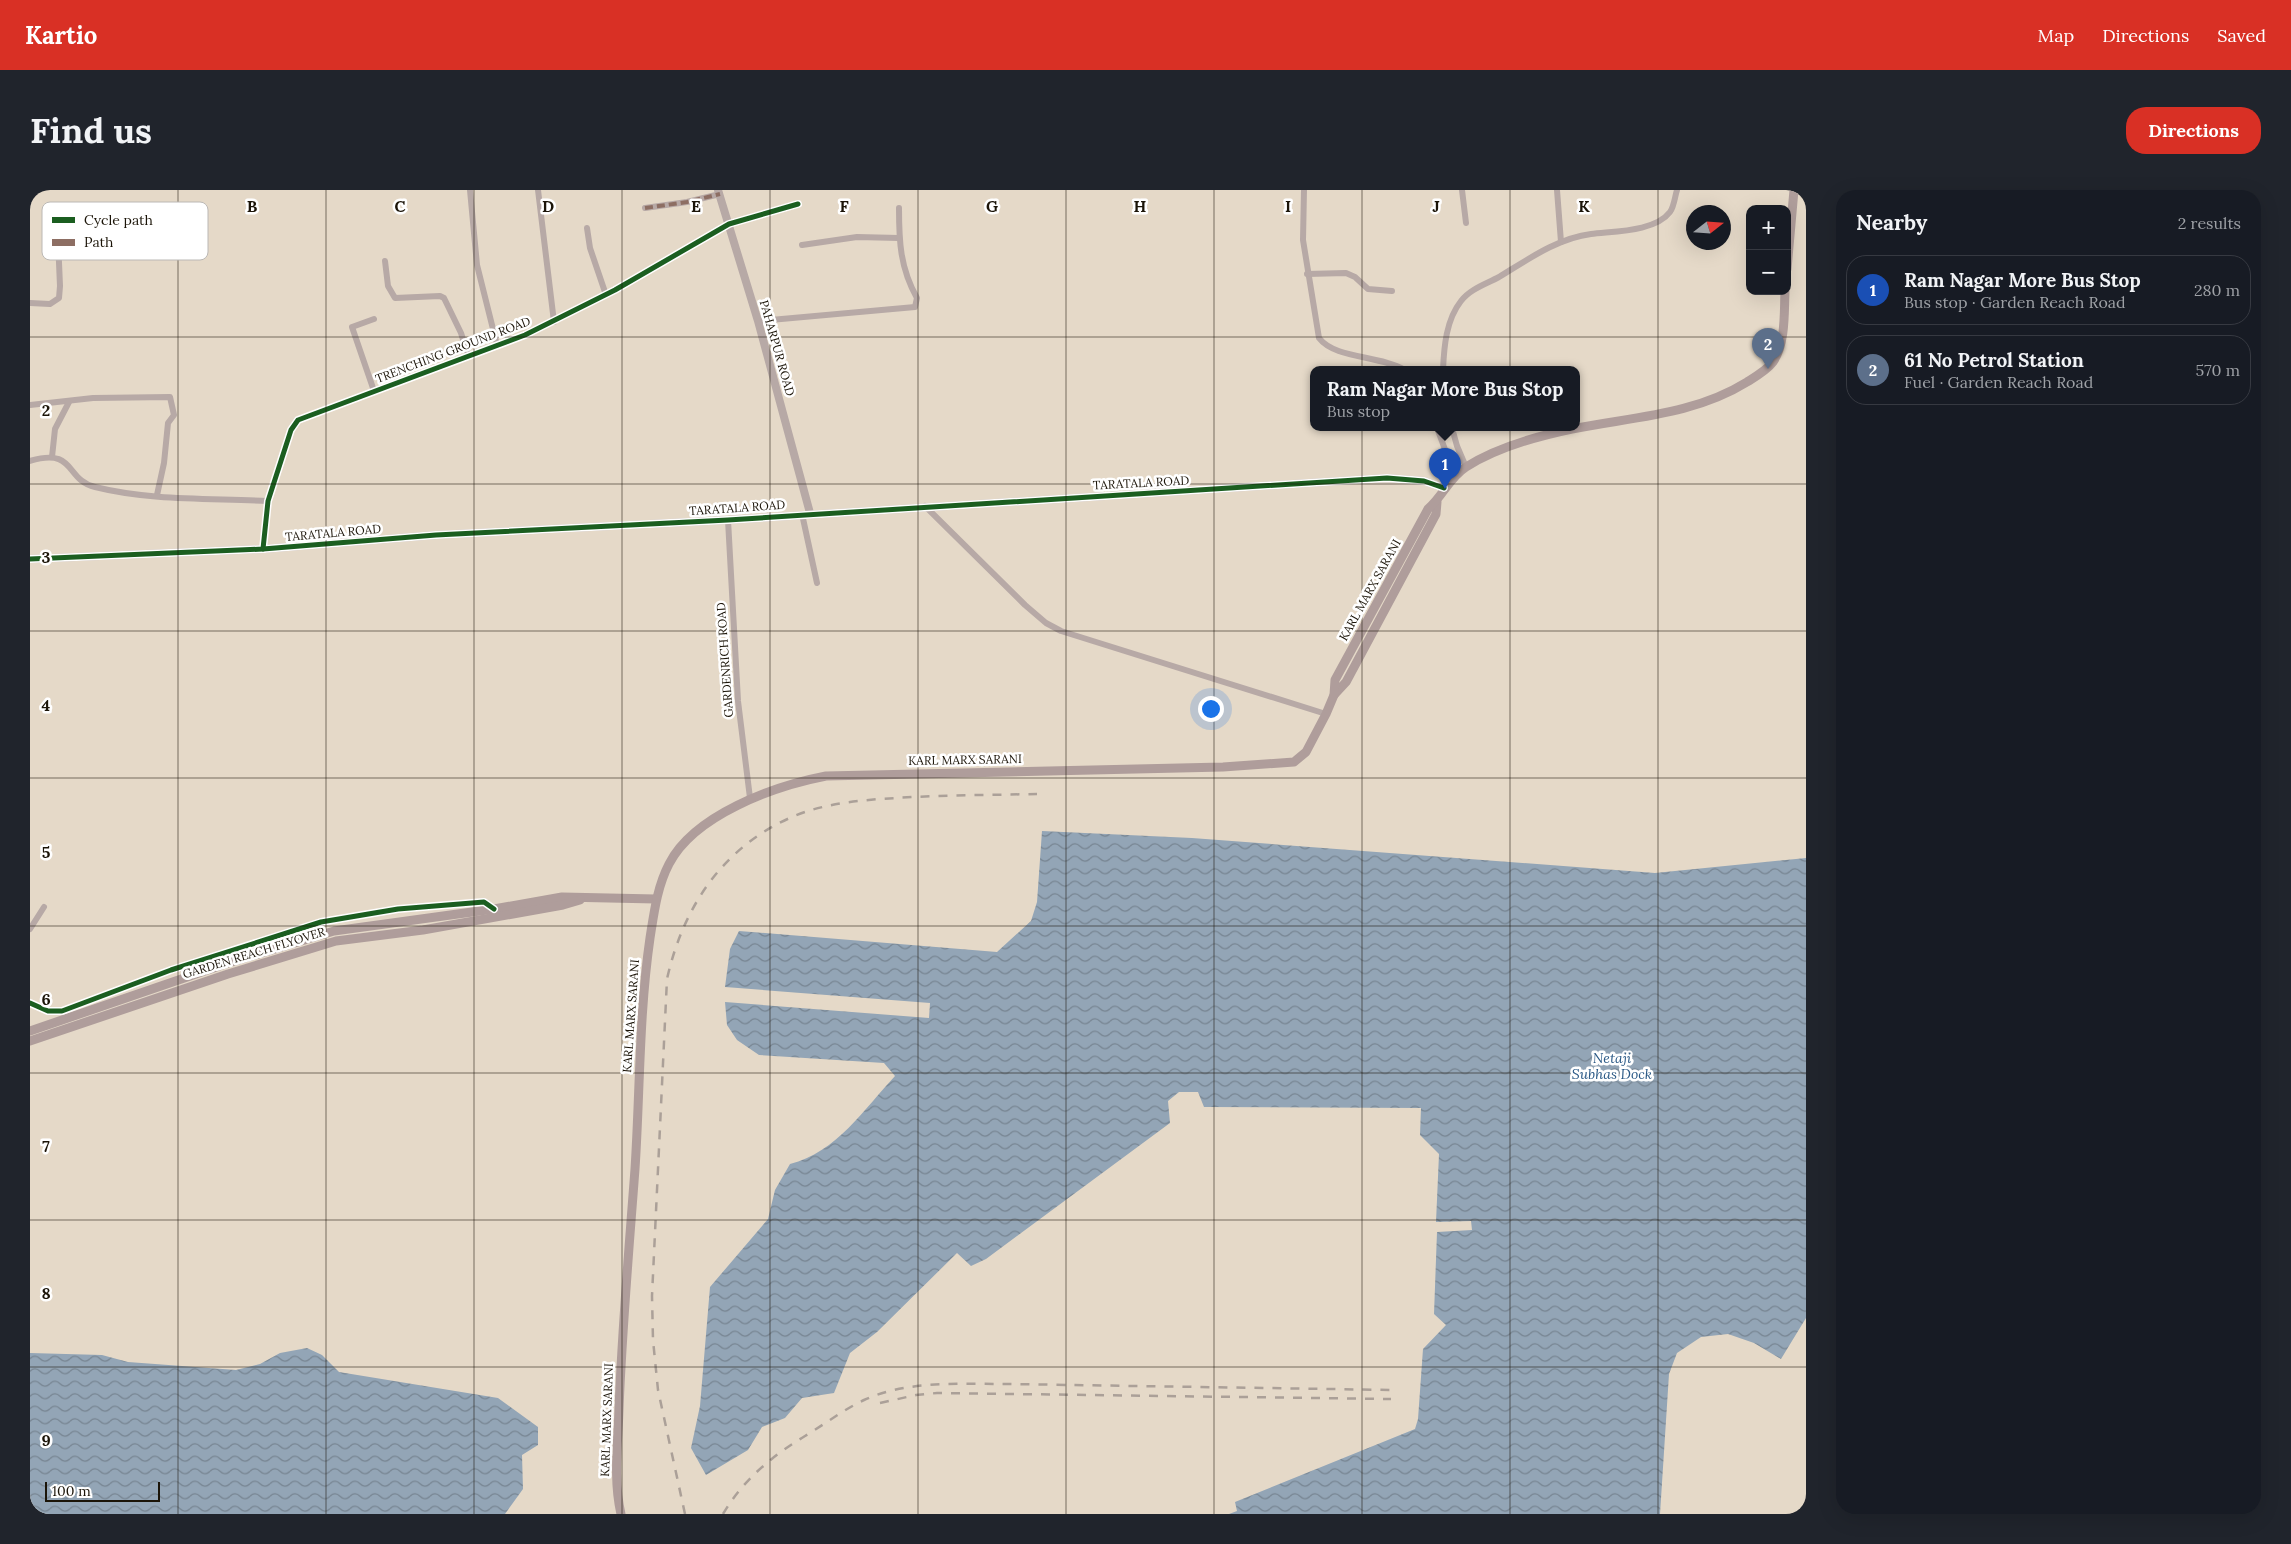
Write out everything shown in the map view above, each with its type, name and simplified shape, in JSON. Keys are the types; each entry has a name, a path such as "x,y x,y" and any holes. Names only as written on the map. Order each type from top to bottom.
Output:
{"main road":[{"path":"1789,250 1794,190"},
{"name":"KARL MARX SARANI","path":"1580,429 1679,410 1703,403 1734,390 1773,362 1781,337 1785,295"},
{"name":"KARL MARX SARANI","path":"620,1514 617,1470 620,1374 636,1152 644,973 656,899 669,864 685,843 723,814 750,798 785,784 826,776 1182,768 1272,765 1294,762 1306,752 1334,695 1335,680 1428,509 1437,502 1444,488 1454,476 1466,467 1498,452 1567,431"},
{"path":"493,914 563,906 584,899 656,899"},
{"name":"GARDEN REACH FLYOVER","path":"30,1031 216,967 334,931 422,918 493,914"},
{"name":"GARDEN REACH FLYOVER","path":"30,1041 218,977 336,941 423,930 493,914"}],"street":[{"path":"470,190 477,265 497,345"},
{"path":"538,190 554,322"},
{"path":"1304,190 1303,240 1307,274 1319,338 1336,352 1374,358 1395,366"},
{"path":"1462,190 1466,223"},
{"path":"1557,190 1562,242"},
{"path":"1443,366 1444,349 1452,316 1461,300 1480,286 1562,242 1590,234 1635,230 1656,222 1670,212 1677,190"},
{"path":"645,208 686,202 719,192"},
{"name":"PAHARPUR ROAD","path":"719,192 758,321 806,513"},
{"name":"TRENCHING GROUND ROAD","path":"262,549 268,501 291,430 298,420 554,322 606,295 729,224 798,204"},
{"path":"758,321 814,314 912,309 917,303 917,298 907,280 899,238 899,208"},
{"path":"587,228 590,248 606,295"},
{"path":"802,245 857,237 899,238"},
{"path":"30,303 50,304 59,298 58,260"},
{"path":"385,261 388,286 395,298 440,296 444,298 461,333 468,355"},
{"path":"1307,274 1346,273 1355,277 1368,289 1392,291"},
{"path":"374,319 352,327 374,391"},
{"path":"30,405 93,398 170,397 174,415 168,423 164,463 157,496"},
{"path":"52,457 55,429 69,402"},
{"path":"1438,431 1454,476"},
{"path":"1453,431 1466,467"},
{"path":"30,461 52,457 60,458 92,486 118,492 157,496 268,501"},
{"name":"TARATALA ROAD","path":"30,559 262,549 436,535 728,520 806,513 1387,478 1424,480 1444,488"},
{"path":"925,506 1026,605 1046,623 1061,631 1326,714"},
{"path":"806,513 817,583"},
{"name":"GARDENRICH ROAD","path":"728,520 738,701 750,798"},
{"path":"30,1003 48,1011 62,1011 203,959 321,922 360,914 398,908 484,902 493,914"},
{"path":"30,929 44,907"}],"water":[{"name":"Netaji Subhas Dock","path":"1042,831 1192,838 1655,873 1806,858 1806,1318 1781,1359 1754,1343 1728,1334 1701,1337 1677,1353 1669,1374 1660,1514 1229,1514 1237,1511 1235,1502 1415,1429 1418,1419 1423,1349 1446,1325 1434,1314 1437,1232 1472,1230 1471,1221 1436,1222 1439,1154 1420,1135 1421,1108 1204,1107 1198,1092 1179,1092 1168,1101 1170,1123 986,1259 971,1266 957,1253 877,1332 850,1353 834,1393 802,1398 785,1418 762,1427 748,1450 706,1475 691,1448 700,1406 710,1287 768,1219 775,1190 790,1164 822,1150 836,1140 895,1076 884,1063 759,1055 737,1040 727,1025 725,1002 929,1018 930,1003 725,987 730,949 739,931 997,952 1031,921 1037,902"},
{"path":"307,1348 322,1355 339,1372 498,1398 538,1427 538,1445 522,1455 523,1489 505,1514 30,1514 30,1353 102,1355 128,1362 236,1370 260,1364 280,1353"}],"railway":[{"path":"685,1514 658,1390 653,1340 652,1296 667,979 674,953 695,904 726,862 746,845 767,830 804,812 830,805 870,800 931,796 1037,794"},
{"path":"723,1514 749,1480 781,1452 856,1404 898,1389 935,1384 972,1384 1393,1390"},
{"path":"880,1403 916,1395 937,1393 1391,1399"}],"marked path":[{"path":"645,208 687,202 720,194"}],"cycle path":[{"path":"263,549 268,501 291,430 298,420 525,335 615,290 729,224 798,204"},
{"path":"30,559 263,549 436,535 728,520 1387,478 1424,481 1444,488"},
{"path":"30,1003 48,1011 62,1011 171,970 321,922 398,909 484,902 494,909"}],"place":[{"name":"61 No Petrol Station","path":"1768,369"},
{"name":"Ram Nagar More Bus Stop","path":"1445,489"}]}
